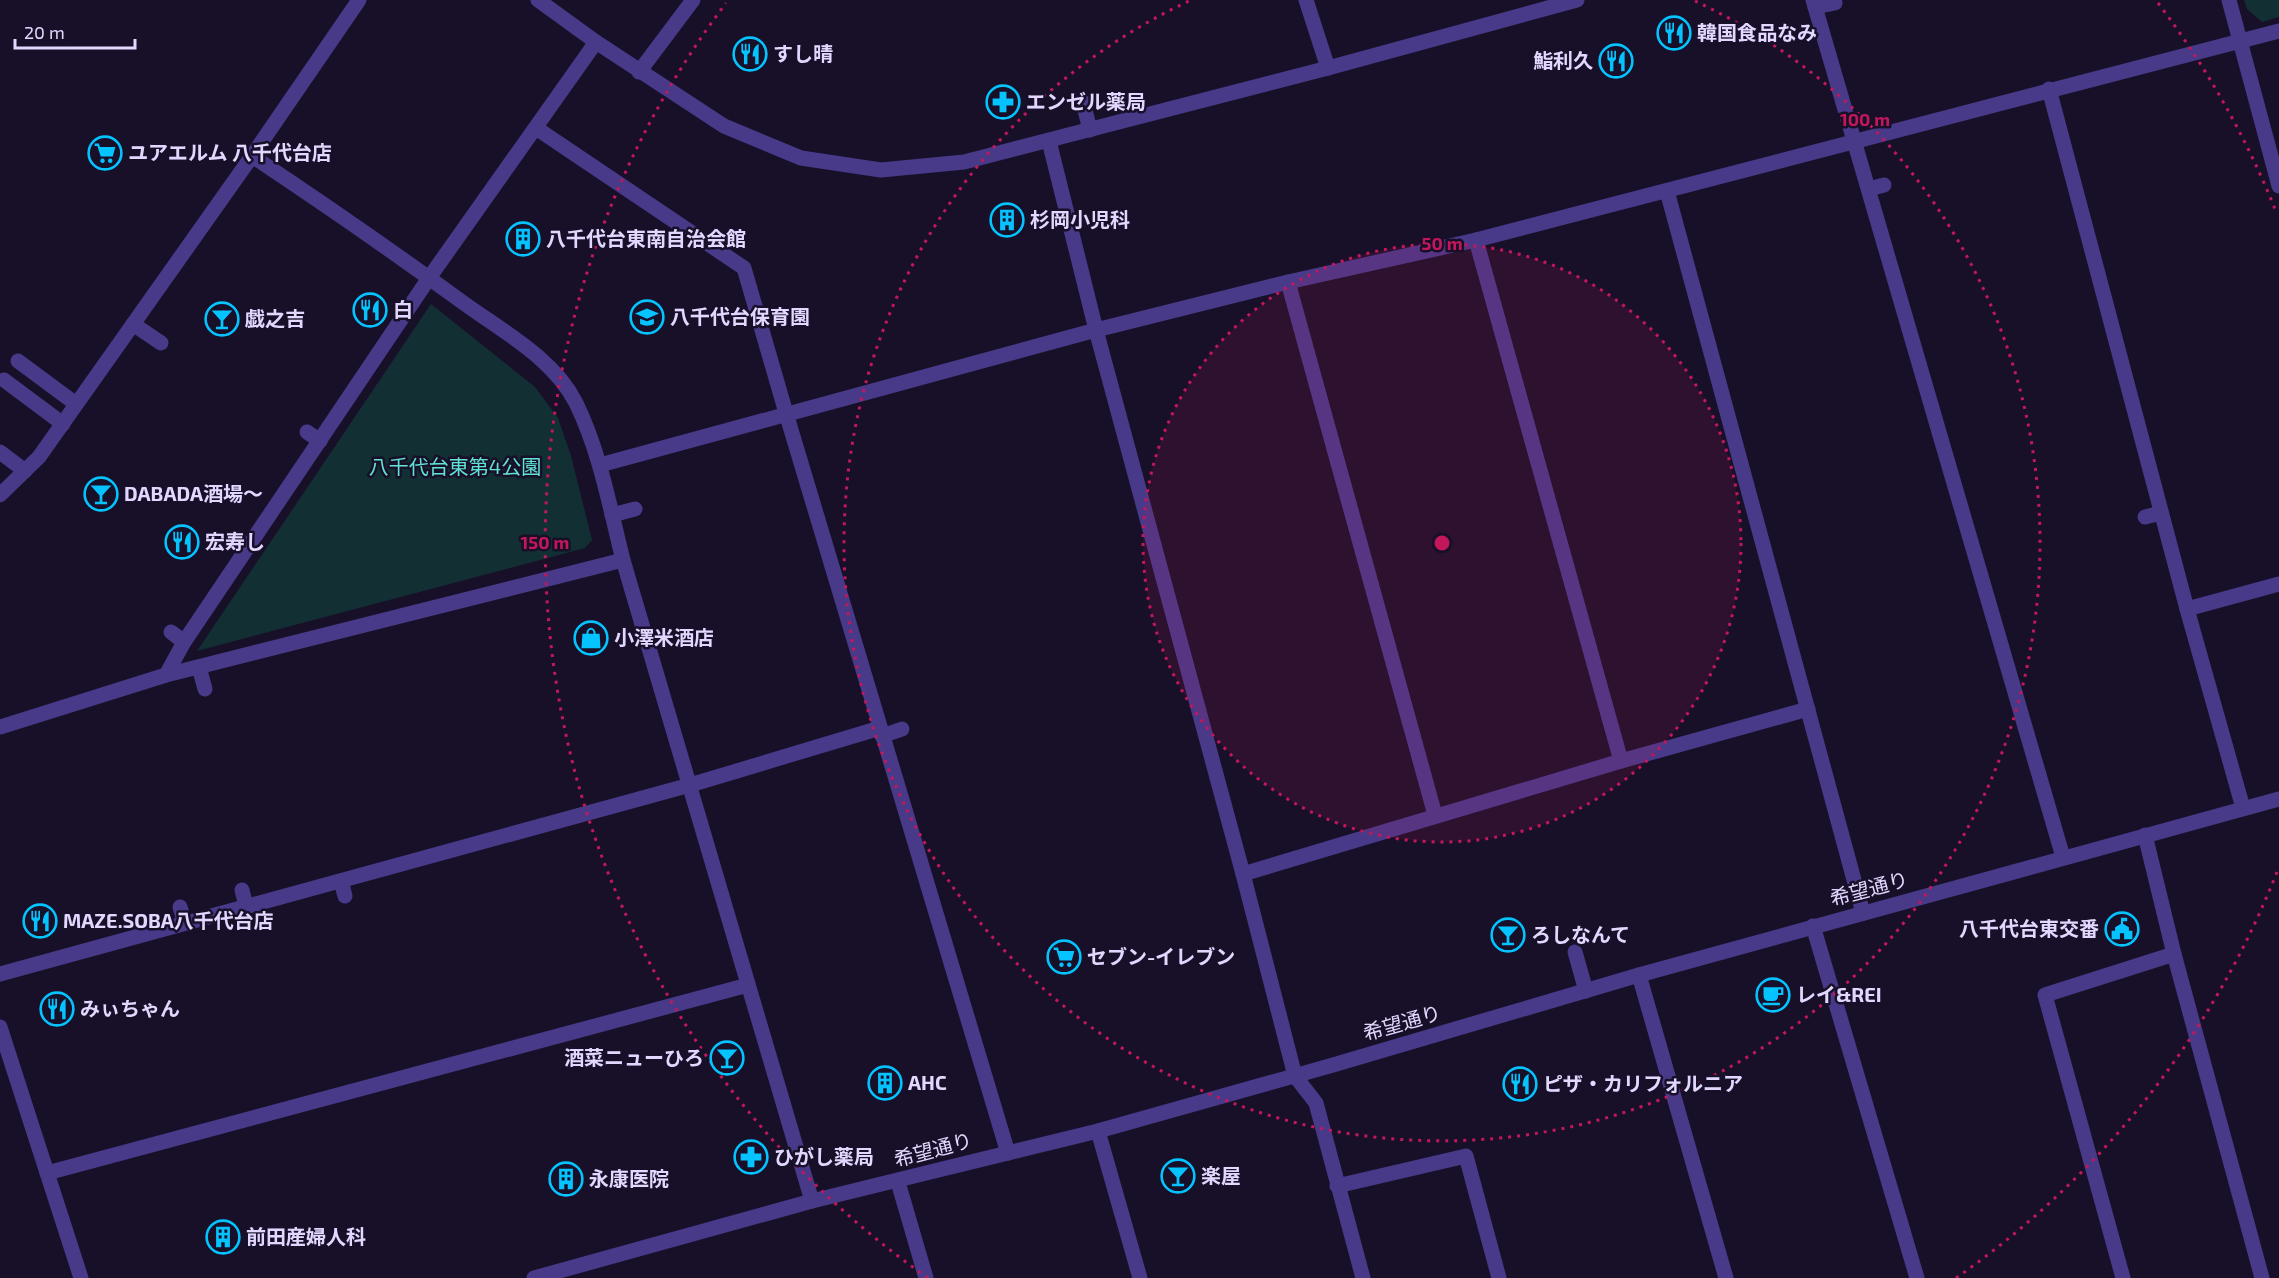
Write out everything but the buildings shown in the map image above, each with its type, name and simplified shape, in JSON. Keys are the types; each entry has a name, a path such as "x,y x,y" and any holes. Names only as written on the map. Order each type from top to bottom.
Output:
{"street":[{"path":"0,495 39,457 63,424 359,0"},
{"path":"538,0 639,72 724,126 801,158 881,170 964,162 1328,68 1576,0"},
{"path":"639,72 693,0"},
{"path":"1305,0 1328,68"},
{"path":"2229,0 2279,186"},
{"path":"1835,3 1814,4 1855,142 1876,187 2063,857"},
{"path":"600,465 1096,330 1288,282 1373,256 1476,240 1855,142 1972,118 2049,89 2279,31"},
{"path":"166,675 184,642 314,436 596,42"},
{"path":"2049,89 2161,513 2243,808"},
{"path":"1083,102 1090,130"},
{"path":"536,128 744,268 1008,1153"},
{"path":"1048,141 1096,330 1244,874 1295,1076 1316,1103 1363,1278"},
{"path":"252,156 429,278 528,350 556,373 576,402 600,465 623,560 812,1201"},
{"path":"1666,191 1863,913"},
{"path":"1476,240 1621,761"},
{"path":"1288,282 1435,815"},
{"path":"133,324 161,343"},
{"path":"18,361 76,404"},
{"path":"4,380 63,424"},
{"path":"0,452 24,471"},
{"path":"612,515 635,509"},
{"path":"2145,517 2161,513"},
{"path":"0,727 166,675 623,560"},
{"path":"2187,609 2279,584"},
{"path":"171,632 184,642"},
{"path":"199,667 205,688"},
{"path":"1244,874 1435,815 1808,709"},
{"path":"0,974 881,732 902,729"},
{"name":"希望通り","path":"534,1278 812,1201 898,1182 1098,1131 1813,926 2279,799"},
{"path":"2145,835 2174,954 2262,1278"},
{"path":"341,880 345,896"},
{"path":"242,890 246,906"},
{"path":"180,906 185,923"},
{"path":"1813,926 1917,1278"},
{"path":"1575,952 1586,991"},
{"path":"2123,1278 2045,995 2174,954"},
{"path":"1640,975 1726,1278"},
{"path":"47,1173 748,985"},
{"path":"0,1027 81,1278"},
{"path":"1098,1131 1140,1278"},
{"path":"1337,1186 1466,1156 1499,1278"},
{"path":"898,1182 926,1278"}],"green space":[{"path":"2244,0 2279,0 2279,17 2262,22 2247,9"},
{"name":"八千代台東第4公園","path":"431,304 535,387 558,418 571,456 592,540 585,548 197,651"}],"place":[{"name":"韓国食品なみ","path":"1674,33"},
{"name":"すし晴","path":"750,54"},
{"name":"鮨利久","path":"1616,61"},
{"name":"エンゼル薬局","path":"1003,102"},
{"name":"ユアエルム 八千代台店","path":"105,153"},
{"name":"杉岡小児科","path":"1007,220"},
{"name":"八千代台東南自治会館","path":"523,239"},
{"name":"白","path":"370,310"},
{"name":"八千代台保育園","path":"647,317"},
{"name":"戯之吉","path":"222,319"},
{"name":"DABADA酒場～","path":"101,494"},
{"name":"宏寿し","path":"182,542"},
{"name":"小澤米酒店","path":"591,638"},
{"name":"MAZE.SOBA八千代台店","path":"40,921"},
{"name":"八千代台東交番","path":"2122,929"},
{"name":"ろしなんて","path":"1508,935"},
{"name":"セブン-イレブン","path":"1064,957"},
{"name":"レイ&REI","path":"1773,995"},
{"name":"みぃちゃん","path":"57,1009"},
{"name":"酒菜ニューひろ","path":"727,1058"},
{"name":"AHC","path":"885,1083"},
{"name":"ピザ・カリフォルニア","path":"1520,1084"},
{"name":"ひがし薬局","path":"751,1157"},
{"name":"楽屋","path":"1178,1176"},
{"name":"永康医院","path":"566,1179"},
{"name":"前田産婦人科","path":"223,1237"}]}
